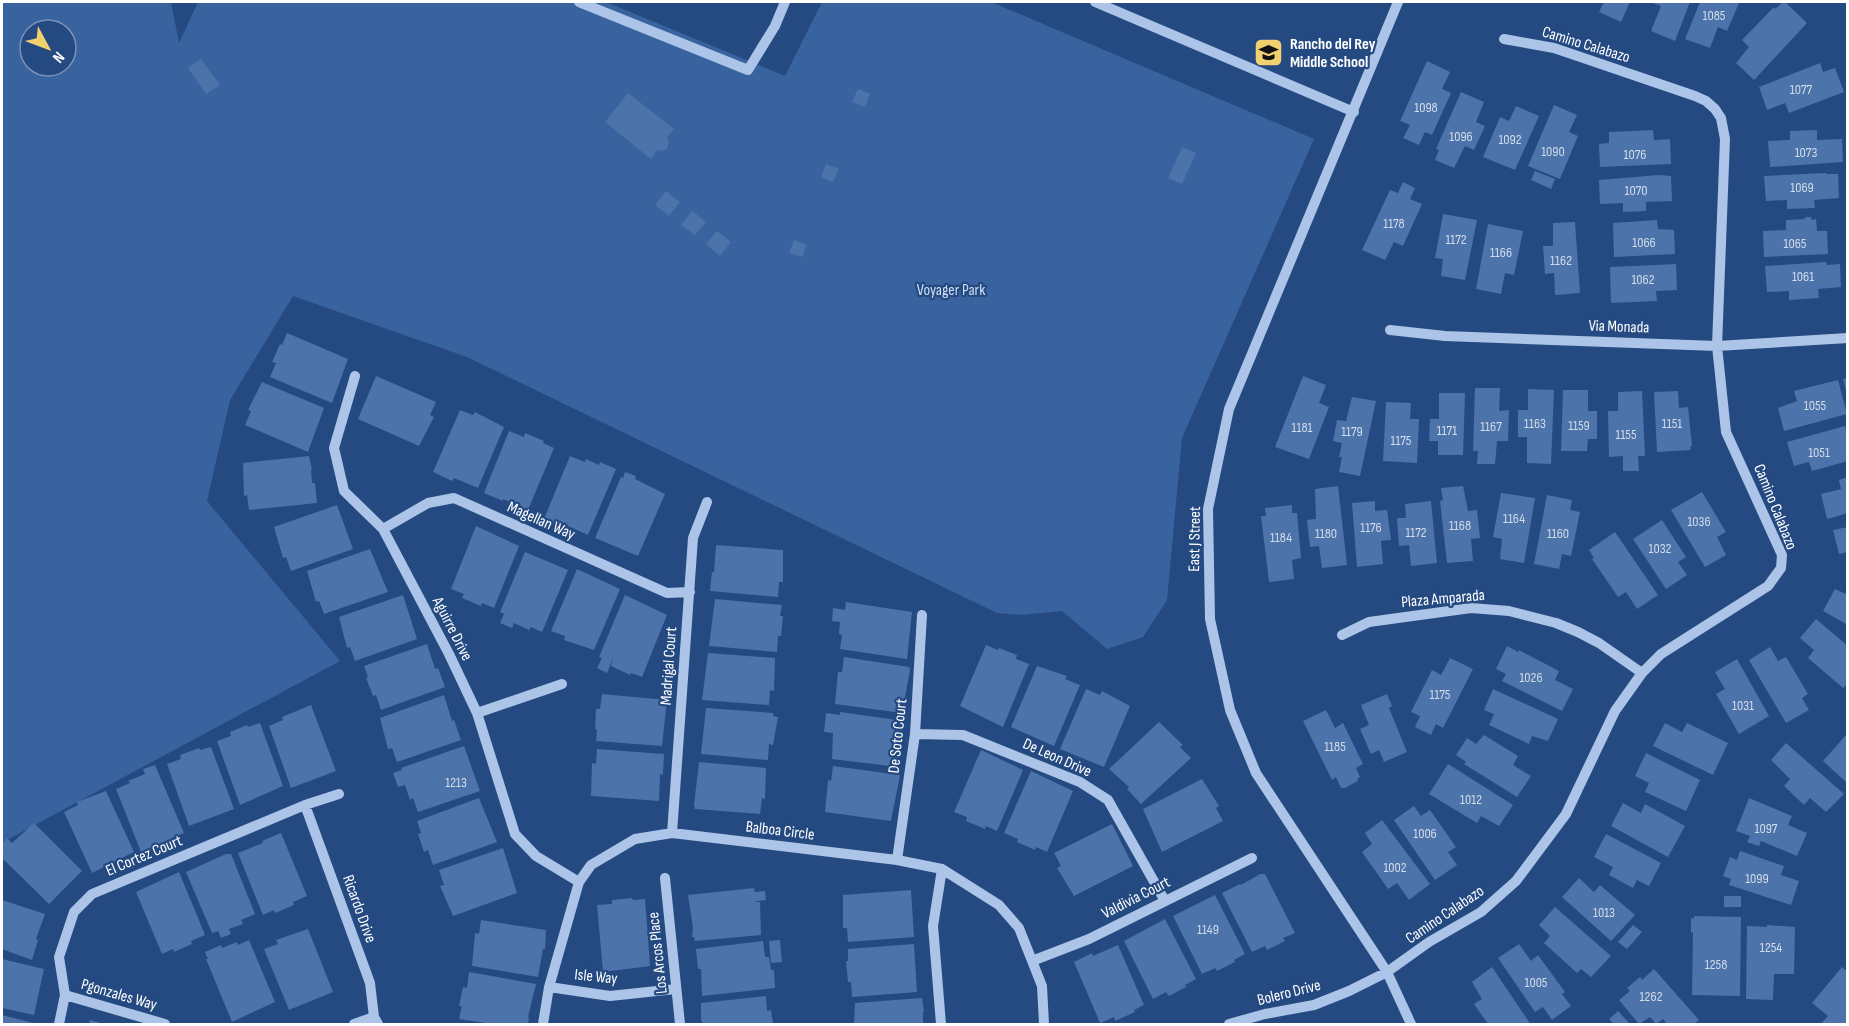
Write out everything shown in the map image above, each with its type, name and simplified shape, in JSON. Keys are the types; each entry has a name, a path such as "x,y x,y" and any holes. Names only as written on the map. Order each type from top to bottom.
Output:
{"street":[{"path":"579,2 748,70 775,26 785,2"},
{"path":"1095,2 1354,112"},
{"name":"East J Street","path":"1398,2 1229,409 1208,509 1210,619 1230,710 1256,773 1387,972 1412,1024"},
{"name":"Camino Calabazo","path":"1387,972 1429,942 1481,912 1516,881 1566,814 1615,711 1642,673 1662,654 1768,586 1781,568 1782,555 1726,432 1717,346 1725,139 1721,118 1706,101 1678,89 1554,48 1504,39"},
{"name":"Via Monada","path":"1390,330 1445,336 1717,346 1848,338"},
{"name":"Aguirre Drive","path":"355,376 334,448 344,491 384,529 449,654 477,713 515,834 536,856 579,882"},
{"name":"Magellan Way","path":"384,529 429,503 454,498 667,593 690,592"},
{"name":"Madrigal Court","path":"672,833 693,538 706,502"},
{"name":"Plaza Amparada","path":"1342,635 1369,622 1471,608 1509,611 1548,620 1578,632 1599,643 1642,673"},
{"name":"De Soto Court","path":"897,860 915,734 922,615"},
{"path":"477,713 562,684"},
{"name":"De Leon Drive","path":"915,734 963,735 1080,782 1108,800 1165,900"},
{"name":"El Cortez Court","path":"59,1024 64,995 59,957 74,912 92,894 305,805 339,794"},
{"name":"Ricardo Drive","path":"305,805 370,983 376,1021"},
{"name":"Balboa Circle","path":"543,1024 549,987 579,882 591,865 635,839 672,833 897,860 942,869 999,905 1019,928 1042,986 1044,1024"},
{"name":"Valdivia Court","path":"1032,961 1089,939 1252,858"},
{"path":"941,1024 933,926 942,869"},
{"name":"Los Arcos Place","path":"665,878 680,1024"},
{"name":"Bolero Drive","path":"1229,1024 1265,1014 1314,1005 1350,991 1387,972"},
{"name":"Isle Way","path":"549,987 610,996 676,989"},
{"name":"Pgonzales Way","path":"64,995 165,1024"},
{"path":"354,1024 376,1021"}],"green space":[{"name":"Voyager Park","path":"2,2 171,2 179,43 198,2 606,2 785,76 822,2 991,2 1314,139 1182,438 1167,600 1143,637 1107,649 1062,611 1021,615 997,613 467,357 293,296 230,400 207,501 340,661 3,842 2,845"}],"building":[{"path":"1604,2 1630,2 1621,22 1599,12"},
{"path":"1650,2 1690,2 1675,41 1651,31 1661,6"},
{"path":"1700,2 1739,3 1727,31 1718,27 1710,48 1685,39"},
{"path":"1783,2 1807,23 1754,80 1736,63 1749,47 1742,40 1774,7 1775,9"},
{"path":"201,59 220,85 206,94 188,68"},
{"path":"1427,61 1450,72 1442,89 1451,93 1432,135 1425,132 1419,145 1403,138 1410,125 1400,121"},
{"path":"1820,63 1823,72 1835,68 1844,92 1789,113 1785,103 1767,110 1759,87"},
{"path":"858,89 870,94 865,107 852,102"},
{"path":"1461,92 1484,102 1476,122 1485,126 1474,150 1465,146 1454,168 1435,160 1439,150 1436,149"},
{"path":"628,93 674,129 667,137 669,142 667,149 657,150 651,159 605,122"},
{"path":"1554,105 1577,115 1569,132 1578,136 1560,179 1528,166"},
{"path":"1516,106 1539,116 1515,170 1483,157 1500,117 1509,121"},
{"path":"1653,130 1654,140 1670,139 1671,164 1600,167 1599,144 1609,143 1609,132"},
{"path":"1817,130 1817,140 1842,139 1843,162 1770,167 1768,141 1790,140 1790,131"},
{"path":"1182,147 1196,153 1182,184 1168,178"},
{"path":"826,164 839,169 833,182 821,177"},
{"path":"1535,171 1555,179 1551,189 1531,180"},
{"path":"1838,174 1839,198 1814,200 1815,208 1787,209 1787,200 1766,201 1764,176"},
{"path":"1671,176 1672,201 1646,202 1646,211 1623,212 1623,203 1600,204 1599,180"},
{"path":"1403,182 1415,188 1410,199 1422,204 1403,246 1394,242 1385,260 1362,250 1390,190 1398,193"},
{"path":"666,191 680,202 669,216 655,205"},
{"path":"692,211 706,222 695,235 681,225"},
{"path":"1443,214 1477,220 1465,280 1441,276 1443,259 1435,258"},
{"path":"1805,217 1816,219 1817,231 1827,231 1828,254 1764,257 1763,231 1786,230 1786,220 1805,219"},
{"path":"1657,220 1658,229 1674,230 1675,254 1614,257 1613,223"},
{"path":"1575,222 1580,293 1555,295 1554,273 1545,274 1543,246 1553,246 1553,223"},
{"path":"1488,224 1523,231 1514,275 1505,273 1501,294 1476,289"},
{"path":"717,231 731,242 720,256 706,244"},
{"path":"794,240 807,245 802,257 789,253"},
{"path":"1826,262 1827,265 1840,264 1841,287 1818,289 1819,298 1789,300 1789,291 1767,292 1765,266"},
{"path":"1676,264 1677,290 1656,291 1657,301 1611,303 1610,267"},
{"path":"287,333 348,359 332,403 270,377 276,363 272,362"},
{"path":"376,376 436,402 430,415 434,417 419,446 358,419"},
{"path":"1303,376 1326,385 1319,403 1329,407 1309,459 1275,447"},
{"path":"1848,378 1848,393 1847,393 1843,379"},
{"path":"1838,380 1847,414 1784,431 1778,408 1797,401 1794,391"},
{"path":"262,382 324,408 308,452 245,425 251,411 248,410"},
{"path":"1475,388 1500,388 1499,411 1509,410 1508,441 1497,441 1495,464 1477,464 1478,451 1473,451"},
{"path":"1528,389 1554,390 1551,464 1527,463 1527,437 1518,437 1518,410 1528,410"},
{"path":"1563,390 1588,390 1588,411 1597,411 1597,439 1588,439 1587,451 1561,451"},
{"path":"1642,391 1645,456 1638,456 1639,471 1623,471 1623,456 1609,457 1608,411 1618,411 1618,392"},
{"path":"1678,391 1679,408 1688,407 1691,450 1657,452 1654,392"},
{"path":"1439,393 1465,393 1463,455 1438,455 1438,441 1429,441 1430,419 1439,419"},
{"path":"1352,397 1376,401 1360,476 1339,472 1342,443 1333,441 1337,420 1346,421"},
{"path":"1386,402 1411,403 1410,419 1419,419 1417,463 1383,461"},
{"path":"460,410 473,415 475,412 504,427 478,488 454,478 452,481 433,472"},
{"path":"1845,426 1848,437 1848,461 1812,471 1809,462 1794,466 1787,442"},
{"path":"509,431 524,437 525,433 554,448 528,510 484,493"},
{"path":"309,456 317,503 249,510 247,495 244,496 243,463"},
{"path":"570,456 585,462 586,459 599,465 600,462 616,469 588,535 564,524 562,526 544,519"},
{"path":"625,472 665,494 638,556 595,538"},
{"path":"1848,477 1848,513 1827,519 1821,494 1841,489 1839,480"},
{"path":"1338,486 1347,565 1322,568 1319,546 1310,547 1307,520 1316,519 1315,489"},
{"path":"1463,486 1468,511 1477,510 1480,538 1471,539 1473,561 1447,563 1440,501 1443,500 1441,488"},
{"path":"1702,492 1726,532 1717,537 1726,555 1705,567 1671,510"},
{"path":"1501,493 1535,498 1524,563 1500,559 1502,539 1493,537"},
{"path":"1547,495 1572,500 1570,510 1580,512 1571,556 1562,554 1559,569 1534,564"},
{"path":"1375,501 1375,511 1387,510 1391,540 1381,541 1383,564 1357,567 1352,503"},
{"path":"1431,501 1437,563 1411,566 1409,545 1399,546 1397,518 1406,518 1405,504"},
{"path":"337,505 353,549 291,571 286,557 283,558 274,527"},
{"path":"1292,505 1292,513 1297,513 1301,558 1292,560 1294,579 1269,582 1261,516 1266,516 1265,508"},
{"path":"1662,520 1686,557 1678,562 1687,575 1666,589 1633,539"},
{"path":"476,526 519,546 494,608 482,603 481,606 462,598 464,594 451,589"},
{"path":"1848,527 1848,552 1839,554 1833,530"},
{"path":"1615,532 1658,595 1637,609 1626,592 1618,597 1592,559 1594,558 1589,550"},
{"path":"716,545 783,550 783,582 779,582 778,597 710,591"},
{"path":"370,549 388,592 324,614 319,601 316,602 307,571"},
{"path":"525,552 568,570 542,632 531,627 529,630 514,623 512,628 500,623 504,614 500,612"},
{"path":"577,569 620,589 594,650 564,640 565,636 551,631"},
{"path":"1835,589 1848,595 1848,625 1823,611"},
{"path":"403,595 417,639 355,661 350,647 347,648 339,617"},
{"path":"625,595 667,615 642,677 631,673 630,675 611,666 613,658 607,673 597,668 602,658 599,657"},
{"path":"715,599 782,605 781,636 778,636 777,652 709,646"},
{"path":"846,602 912,612 907,659 840,649 842,635 839,634 840,622 832,621 833,608 845,610"},
{"path":"1816,619 1848,646 1848,683 1843,688 1808,658 1814,650 1800,638"},
{"path":"427,644 435,669 438,668 445,687 381,710 376,695 373,696 366,678 368,677 364,666"},
{"path":"986,645 1017,655 1016,659 1029,664 1003,727 960,706"},
{"path":"1507,646 1559,671 1555,680 1573,689 1562,711 1502,681 1506,674 1496,669"},
{"path":"1770,647 1778,661 1786,657 1808,694 1802,698 1809,710 1786,723 1749,660"},
{"path":"708,653 775,658 774,691 770,690 769,705 702,700"},
{"path":"844,657 909,667 902,713 835,704 838,672 842,672"},
{"path":"1450,658 1473,669 1443,728 1436,724 1431,735 1415,727 1420,716 1411,712 1432,670 1441,675"},
{"path":"1737,659 1769,716 1739,734 1716,694 1725,689 1715,672"},
{"path":"1037,666 1067,676 1065,679 1080,685 1054,746 1011,727"},
{"path":"1086,689 1100,695 1102,691 1130,706 1104,767 1060,749"},
{"path":"1493,689 1558,719 1548,741 1532,736 1529,744 1489,725 1494,714 1484,710"},
{"path":"602,694 667,700 662,746 596,741 596,709 600,709"},
{"path":"1387,694 1392,706 1389,708 1407,752 1384,762 1379,750 1371,754 1360,729 1369,725 1361,705"},
{"path":"444,695 461,740 397,762 392,748 388,749 380,718"},
{"path":"311,705 336,771 291,788 269,726 283,720 282,717"},
{"path":"706,708 773,713 773,716 778,717 773,745 769,744 768,760 701,754"},
{"path":"1326,710 1335,728 1343,723 1363,764 1356,768 1360,777 1358,781 1345,788 1341,788 1336,777 1332,780 1303,721"},
{"path":"840,712 904,721 898,767 832,759 833,733 824,732 826,713 840,715"},
{"path":"1159,722 1183,745 1180,747 1191,758 1141,804 1127,789 1129,787 1109,769"},
{"path":"260,723 283,786 240,805 217,741 231,736 230,732 247,725 248,727"},
{"path":"1665,723 1682,732 1687,723 1728,743 1713,775 1653,746"},
{"path":"1484,735 1518,756 1513,765 1531,776 1517,797 1464,764 1466,762 1456,755 1467,738 1476,744"},
{"path":"1846,735 1848,736 1848,784 1823,761"},
{"path":"1786,743 1844,794 1826,812 1810,798 1804,805 1784,786 1790,779 1771,760"},
{"path":"464,746 480,791 418,812 413,798 410,800 405,785 398,787 393,773 402,770 401,768"},
{"path":"211,747 234,809 189,826 167,764 181,759 180,755 199,748 200,750"},
{"path":"597,749 664,754 663,775 660,774 659,801 591,796 592,763 596,764"},
{"path":"981,750 1023,770 997,831 966,821 967,817 954,812"},
{"path":"1646,753 1700,780 1686,811 1645,792 1649,783 1635,776"},
{"path":"699,762 766,768 765,799 762,798 760,814 695,809"},
{"path":"1448,764 1513,805 1499,826 1481,816 1477,823 1429,794"},
{"path":"155,765 184,833 141,852 116,789 145,774 143,769"},
{"path":"833,766 900,775 891,821 825,812 828,780 831,781"},
{"path":"1031,771 1073,791 1047,852 1036,847 1035,850 1004,833"},
{"path":"1202,779 1219,806 1216,808 1223,821 1162,852 1143,809"},
{"path":"106,791 134,852 92,873 64,812 78,805 77,802"},
{"path":"479,798 497,842 433,865 428,850 424,852 418,834 421,833 417,821"},
{"path":"1749,798 1792,816 1788,825 1807,833 1797,856 1761,841 1759,846 1747,842 1750,836 1736,831"},
{"path":"1623,803 1641,813 1645,804 1685,826 1668,857 1611,826"},
{"path":"1414,806 1421,816 1430,810 1456,847 1448,852 1457,865 1435,880 1394,820"},
{"path":"1382,820 1430,884 1409,900 1397,883 1388,889 1362,852 1372,844 1365,833"},
{"path":"34,823 82,871 49,904 2,858 4,856 2,844 7,838 12,843"},
{"path":"1112,824 1133,866 1074,896 1057,868 1061,866 1054,853"},
{"path":"281,833 307,896 293,902 294,905 263,915 238,853"},
{"path":"1606,834 1661,863 1649,886 1637,880 1633,888 1609,875 1613,867 1594,857"},
{"path":"503,848 517,893 453,916 440,886 444,885 439,870"},
{"path":"1740,851 1784,866 1781,875 1799,881 1791,905 1729,885 1731,879 1723,876 1730,857 1737,860"},
{"path":"226,854 231,854 255,914 241,920 243,924 229,929 231,934 221,938 218,931 212,933 186,872"},
{"path":"179,872 205,935 174,952 173,949 162,954 136,892"},
{"path":"1260,874 1265,874 1295,933 1283,938 1285,941 1267,950 1265,946 1252,952 1222,893"},
{"path":"1579,878 1594,892 1600,885 1635,915 1611,941 1562,897"},
{"path":"754,888 755,892 765,891 766,900 756,901 760,902 761,935 695,941 692,937 693,928 688,895"},
{"path":"911,890 914,937 848,942 847,928 843,928 843,895"},
{"path":"1215,895 1245,954 1217,971 1215,968 1202,974 1173,916"},
{"path":"1724,896 1741,896 1741,907 1724,907"},
{"path":"632,898 633,900 645,899 650,966 603,972 597,905 612,904 612,900"},
{"path":"2,900 45,914 36,939 38,940 32,960 2,949"},
{"path":"1555,907 1611,956 1591,977 1581,969 1577,973 1544,943 1550,936 1539,925"},
{"path":"1694,916 1741,917 1740,996 1692,995 1693,932 1691,933 1691,918 1694,919"},
{"path":"1165,919 1196,979 1169,996 1166,992 1153,999 1124,941"},
{"path":"481,920 546,930 545,949 543,949 538,977 472,966 475,933 479,934"},
{"path":"1633,925 1642,932 1627,949 1618,942"},
{"path":"1767,925 1795,927 1794,974 1774,974 1773,1000 1746,999 1747,926 1767,927"},
{"path":"308,929 333,992 289,1010 264,949 278,944 276,940"},
{"path":"249,940 275,1002 232,1022 205,952 221,945 222,948"},
{"path":"780,940 782,962 771,963 769,941"},
{"path":"763,941 765,957 769,957 771,970 774,970 775,988 702,996 701,969 698,969 696,949"},
{"path":"914,944 917,992 852,997 846,961 848,961 848,949"},
{"path":"1519,944 1531,961 1538,955 1565,992 1562,994 1571,1006 1552,1020 1543,1007 1535,1012 1498,958"},
{"path":"1118,945 1144,1005 1115,1021 1114,1017 1100,1023 1074,962 1092,953 1093,956"},
{"path":"2,959 44,969 34,1015 2,1008"},
{"path":"1492,967 1530,1024 1488,1024 1474,1004 1482,999 1472,982"},
{"path":"1842,967 1848,972 1848,1024 1821,1024 1828,1016 1812,1003"},
{"path":"1654,969 1699,1020 1694,1024 1667,1024 1663,1019 1656,1024 1650,1017 1639,1024 1619,1000 1630,991 1627,988 1640,977 1642,980"},
{"path":"469,972 536,984 528,1024 493,1024 459,1019 463,987 467,988"},
{"path":"766,996 767,1011 771,1010 773,1024 703,1024 701,1020 701,1003"},
{"path":"922,998 923,1024 854,1024 855,1003"},
{"path":"1618,1011 1628,1024 1614,1024 1609,1019"},
{"path":"2,1015 37,1024 2,1024"},
{"path":"90,1020 104,1024 89,1024"}],"place":[{"name":"Rancho del Rey Middle School","path":"1269,53"}]}
